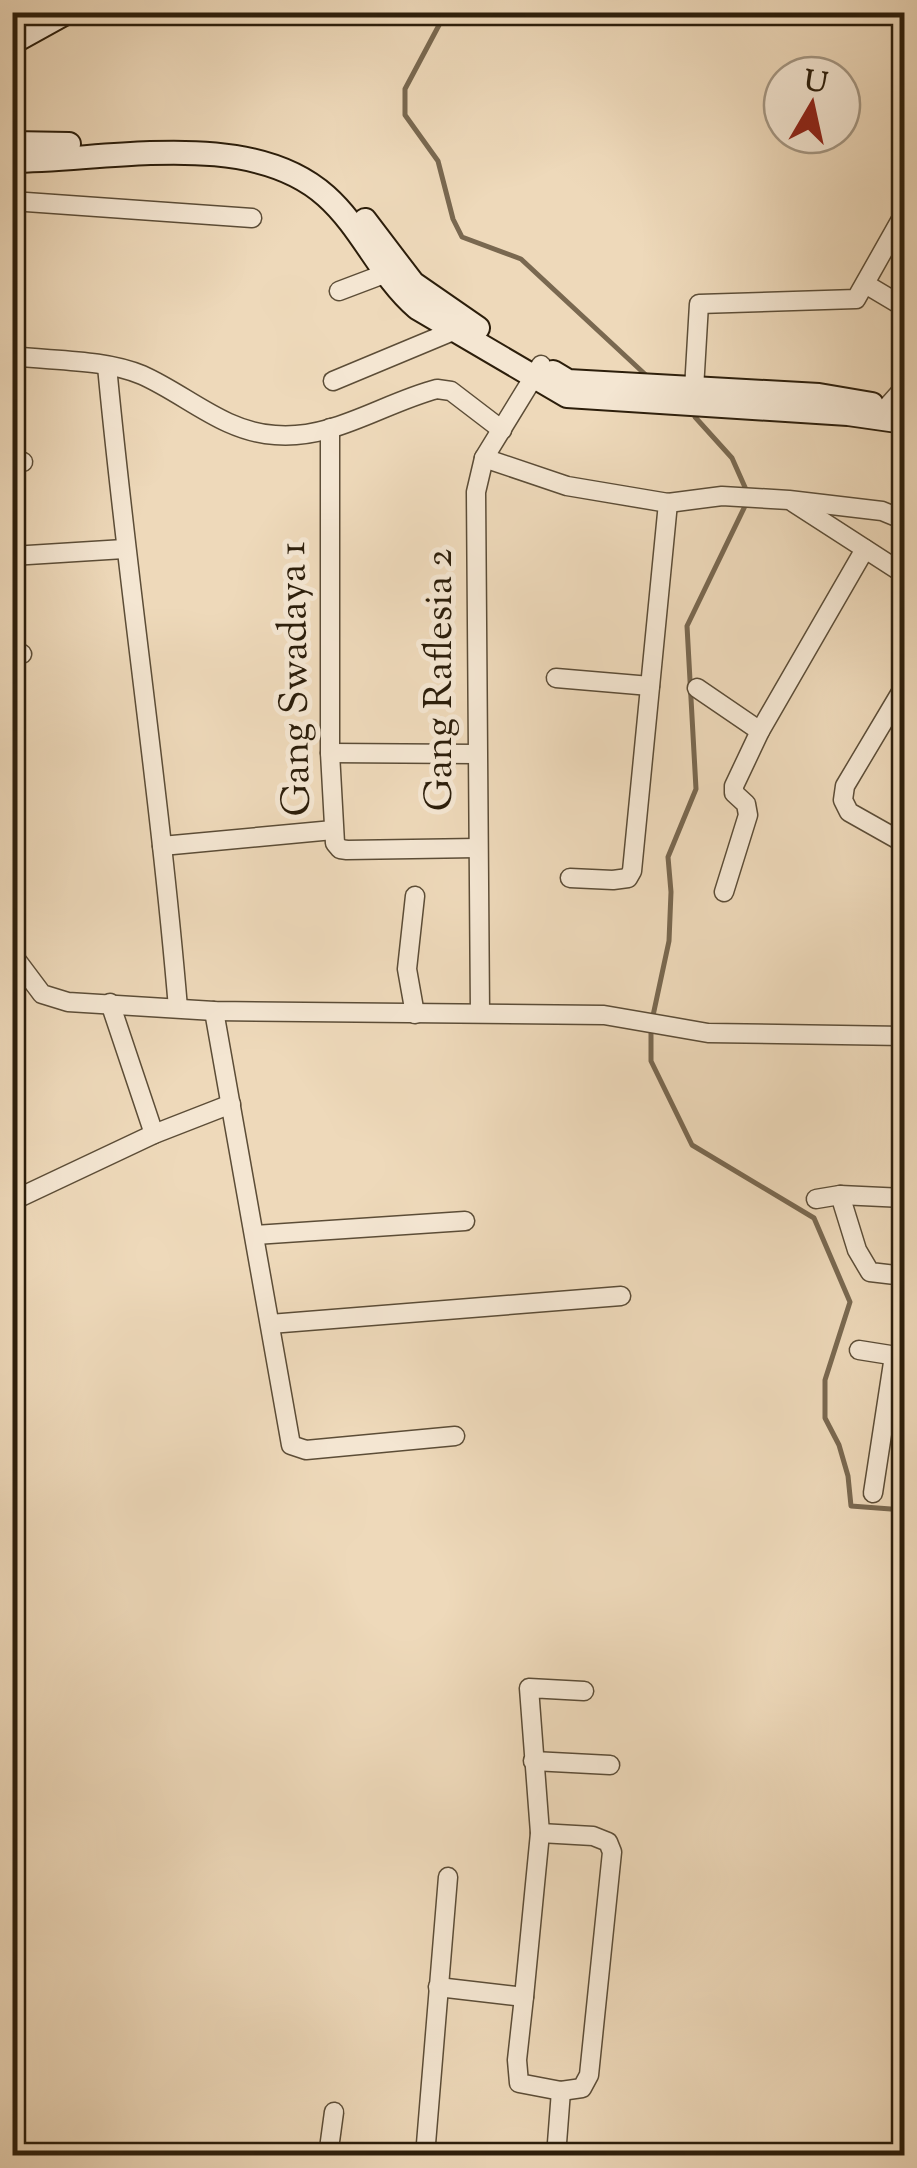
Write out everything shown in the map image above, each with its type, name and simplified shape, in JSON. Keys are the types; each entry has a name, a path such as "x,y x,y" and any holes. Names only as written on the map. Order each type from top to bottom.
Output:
{"street":[{"path":"13,38 68,12"},
{"path":"12,143 203,139 299,163 320,174 351,201 402,271 422,290 579,398 818,395 899,409"},
{"path":"12,161 186,151 247,159 308,182 327,196 384,274 418,308 453,331 537,372 568,381 644,387 684,397"},
{"path":"12,201 252,218"},
{"path":"684,397 699,304 856,299 904,214"},
{"path":"339,291 384,274"},
{"path":"867,285 904,306"},
{"path":"333,381 453,331"},
{"path":"12,356 107,366 142,375 241,429 276,436 330,428 430,390 444,389 502,430"},
{"path":"107,366 124,550 162,846 178,1008"},
{"name":"Gang Raflesia 2","path":"480,1013 476,492 484,458 537,372"},
{"name":"Gang Swadaya 1","path":"330,428 330,754 334,830 340,850 477,848"},
{"path":"484,458 567,486 668,503 722,496 789,500 882,511 904,520"},
{"path":"789,500 904,574"},
{"path":"570,878 612,880 628,878 632,871 668,503"},
{"path":"724,892 748,816 746,804 734,793 734,786 760,731 866,549"},
{"path":"12,556 124,550"},
{"path":"556,678 650,686"},
{"path":"904,687 845,786 843,800 848,812 904,843"},
{"path":"697,688 760,731"},
{"path":"330,754 476,754"},
{"path":"162,846 334,830"},
{"path":"415,896 407,968 415,1014"},
{"path":"12,954 42,994 68,1002 214,1011 628,1018 732,1035 904,1036"},
{"path":"110,1004 154,1134"},
{"path":"214,1011 292,1447 306,1450 454,1436"},
{"path":"12,1201 154,1134 231,1104"},
{"path":"840,1196 857,1250 870,1272 904,1276"},
{"path":"816,1199 904,1198"},
{"path":"255,1235 464,1221"},
{"path":"270,1324 621,1296"},
{"path":"859,1350 899,1357 873,1493"},
{"path":"540,1834 593,1836 608,1842 612,1852 589,2075 582,2088 562,2090 519,2083 517,2060 540,1834 529,1688 584,1691"},
{"path":"533,1761 610,1765"},
{"path":"425,2156 448,1877"},
{"path":"438,1986 524,1997"},
{"path":"556,2156 562,2090"},
{"path":"328,2156 334,2112"}],"waterway":[{"path":"446,12 405,89 405,115 438,161 453,219 462,237 521,259 648,377"},
{"path":"695,417 732,458 748,494"},
{"path":"746,504 687,626 696,789 668,857 669,941 651,1025 651,1061 692,1145 814,1218 850,1302 825,1380 825,1418 839,1445 851,1506 904,1510"}]}
